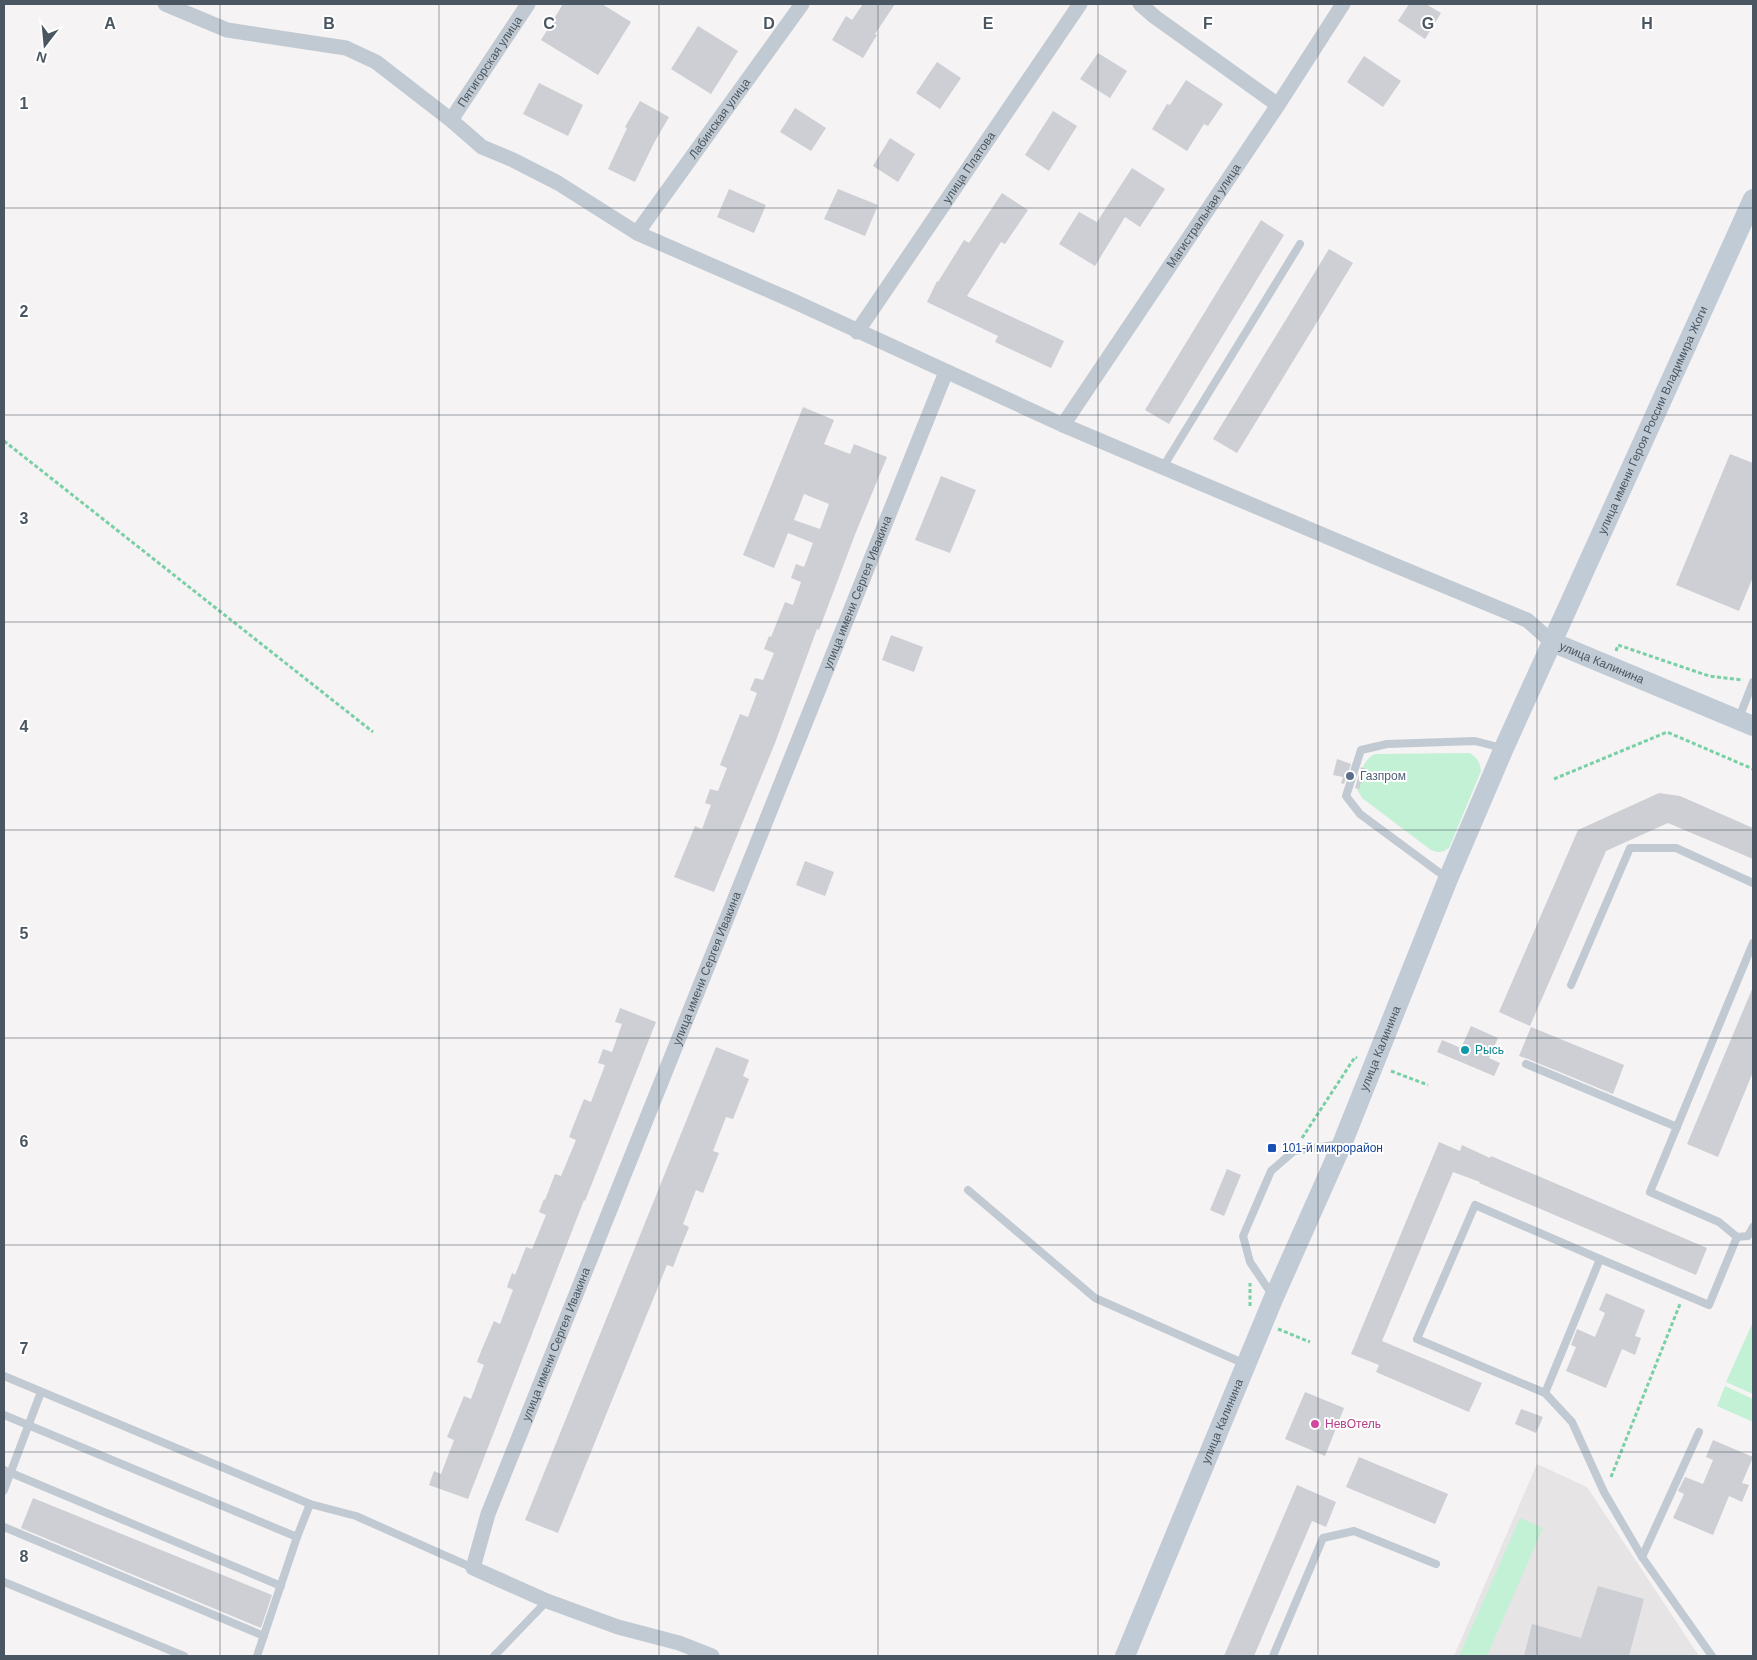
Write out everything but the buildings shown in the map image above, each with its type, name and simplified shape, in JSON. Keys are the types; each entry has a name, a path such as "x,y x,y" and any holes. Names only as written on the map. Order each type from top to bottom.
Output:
{"main road":[{"name":"улица имени Героя России Владимира Жоги","path":"1552,642 1753,199"},
{"name":"улица Калинина","path":"1125,1656 1274,1298 1342,1144 1448,880 1504,748 1552,642 1746,723"}],"street":[{"path":"165,4 226,30 346,48 376,62 451,120 482,147 513,160 558,183 637,233 791,300 857,332 1063,425 1526,620 1552,642"},
{"name":"Пятигорская улица","path":"451,120 528,4"},
{"name":"Лабинская улица","path":"637,233 802,4"},
{"name":"улица Платова","path":"857,332 1080,4"},
{"path":"1140,4 1155,17 1278,105"},
{"name":"Магистральная улица","path":"1063,425 1344,4"},
{"name":"улица имени Сергея Ивакина","path":"473,1568 488,1514 946,372"},
{"path":"473,1568 547,1601 618,1627 679,1644 712,1656"}],"lane":[{"path":"1163,467 1300,244"},
{"path":"1746,723 1753,682"},
{"path":"1448,880 1360,814 1346,796 1361,750 1387,744 1475,740 1504,748"},
{"path":"1571,986 1630,848 1676,848 1753,883"},
{"path":"1753,943 1650,1192 1720,1222 1737,1237 1748,1236 1753,1227"},
{"path":"1526,1064 1677,1127"},
{"path":"1274,1298 1250,1262 1243,1236 1271,1171 1294,1151 1342,1144"},
{"path":"968,1190 1095,1298 1246,1365"},
{"path":"1712,1656 1642,1556 1604,1492 1572,1422 1545,1393 1417,1339 1475,1205 1709,1304 1737,1237"},
{"path":"1545,1393 1600,1259"},
{"path":"4,1376 310,1504 356,1516 473,1568"},
{"path":"4,1490 7,1472 41,1392"},
{"path":"4,1415 297,1537"},
{"path":"1642,1556 1699,1432"},
{"path":"7,1472 281,1586"},
{"path":"258,1656 297,1537 310,1504"},
{"path":"4,1527 264,1636"},
{"path":"1273,1656 1323,1538 1354,1531 1436,1564"},
{"path":"4,1582 184,1656"},
{"path":"494,1656 547,1601"}],"path":[{"path":"4,441 373,732"},
{"path":"1610,666 1618,645 1710,676 1753,682"},
{"path":"1554,779 1667,732 1753,769"},
{"path":"1604,1492 1684,1294"}],"shaded area":[{"path":"1537,1464 1587,1487 1699,1656 1454,1656"}],"green space":[{"path":"1469,753 1478,760 1481,771 1449,848 1442,852 1431,850 1362,798 1357,789 1364,764 1375,754"},
{"path":"1753,1322 1753,1394 1726,1382"},
{"path":"1725,1386 1753,1399 1753,1422 1717,1406"},
{"path":"1520,1518 1543,1528 1487,1656 1459,1656"}],"place":[{"name":"Газпром","path":"1350,776"},
{"name":"Рысь","path":"1465,1050"},
{"name":"101-й микрорайон","path":"1272,1148"},
{"name":"НевОтель","path":"1315,1424"}]}
